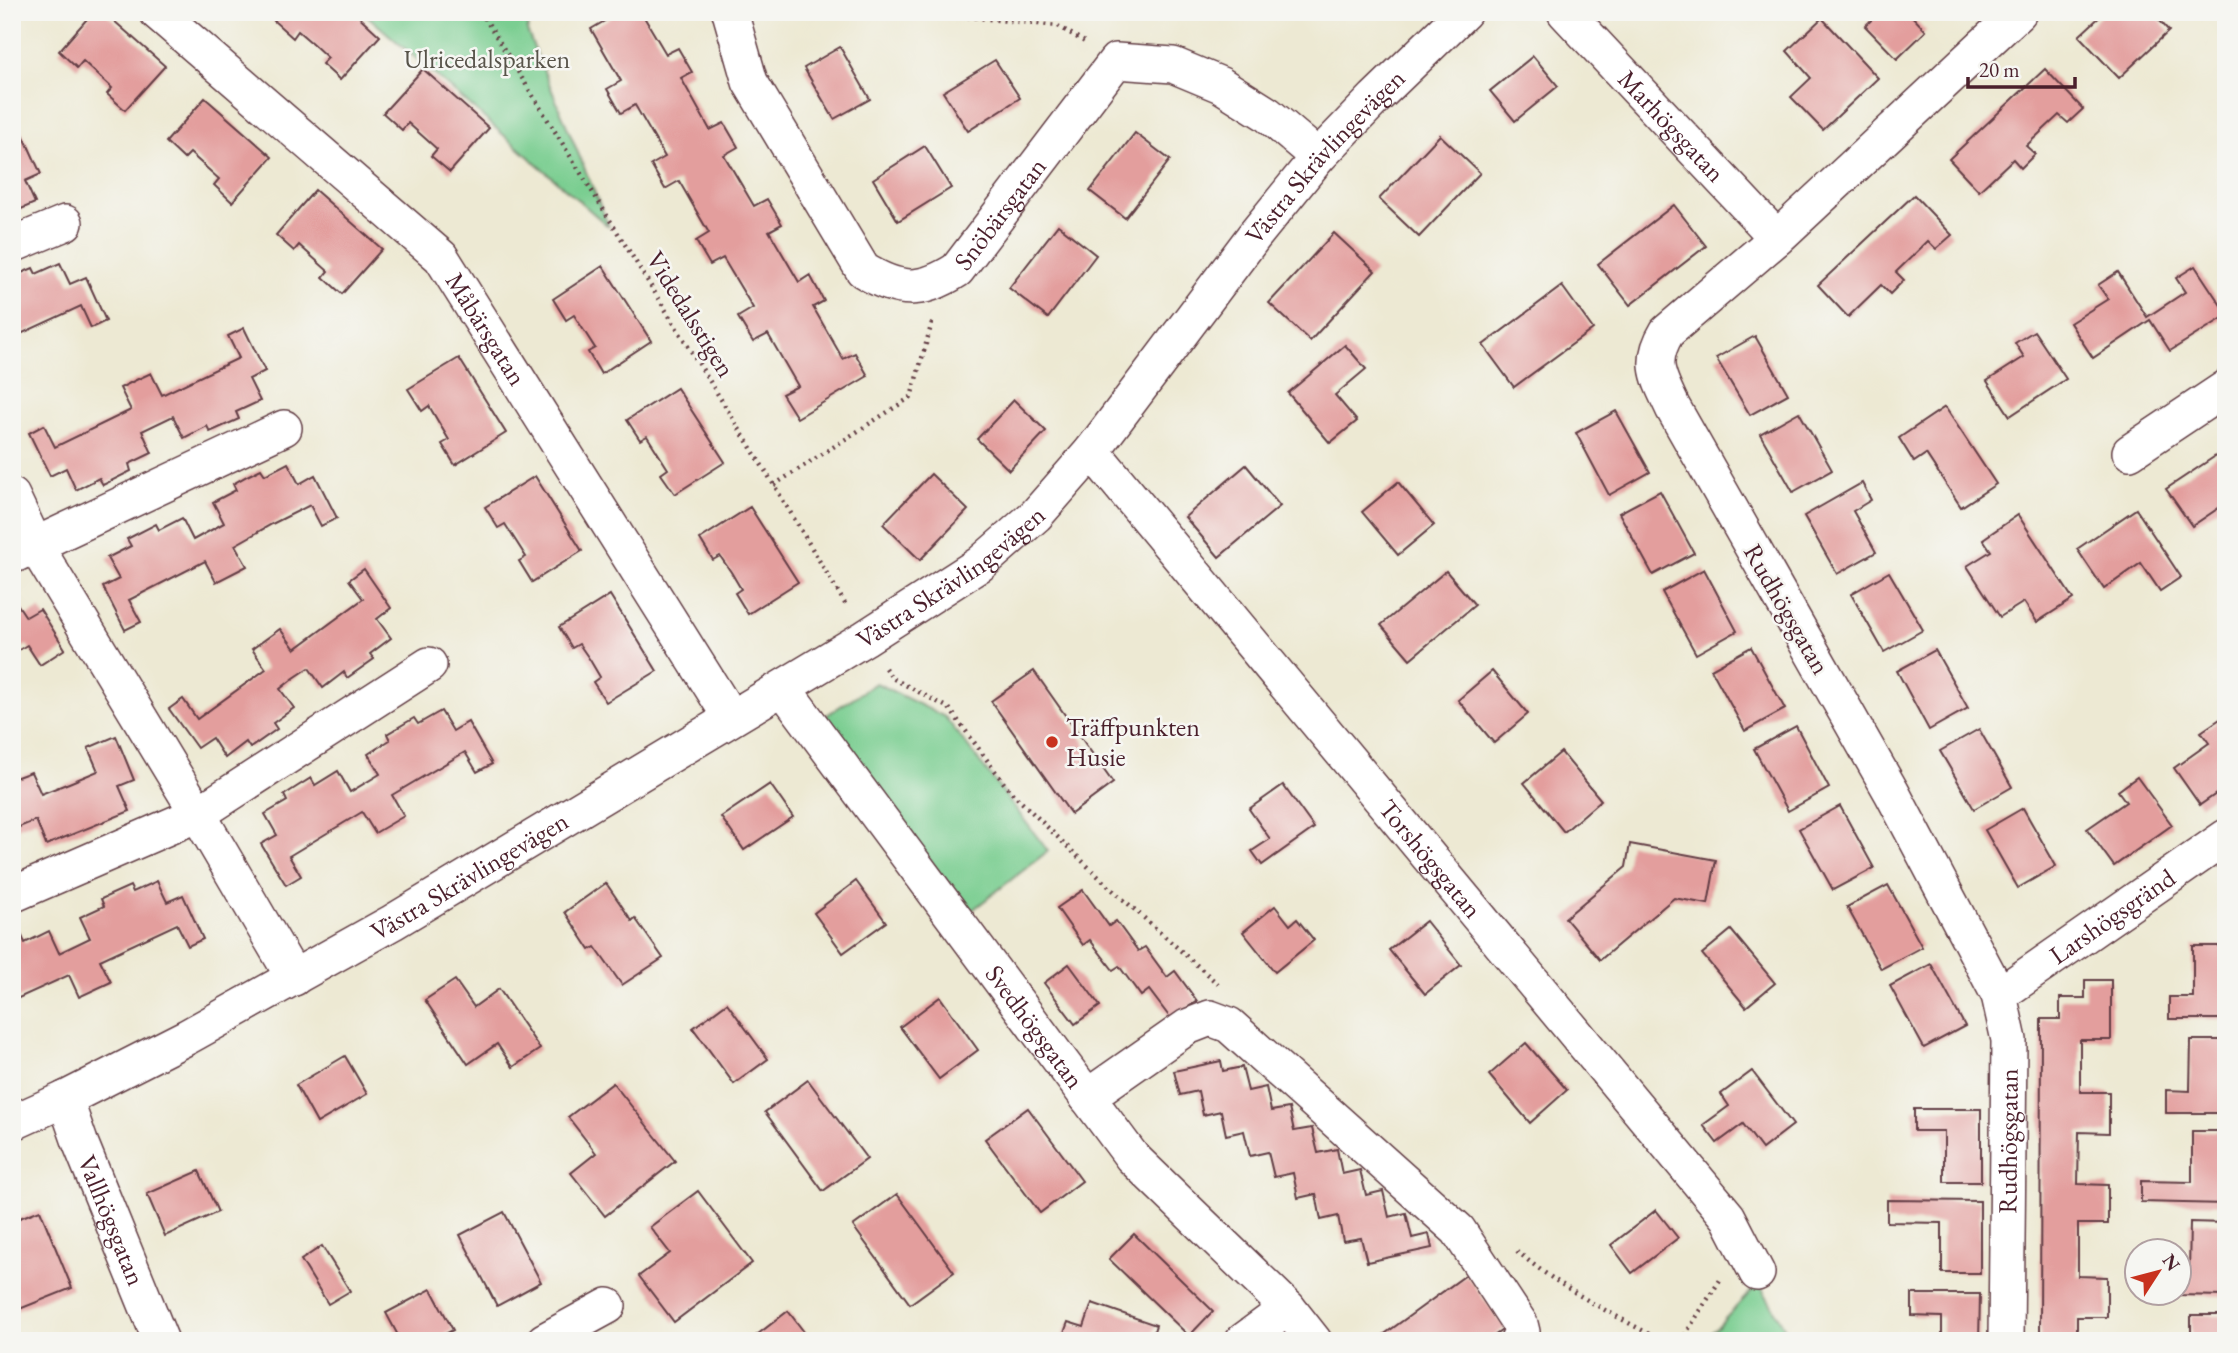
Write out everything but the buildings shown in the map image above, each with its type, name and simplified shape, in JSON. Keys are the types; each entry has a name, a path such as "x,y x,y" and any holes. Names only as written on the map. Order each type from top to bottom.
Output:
{"street":[{"name":"Måbärsgatan","path":"157,12 442,257 731,718"},
{"name":"Snöbärsgatan","path":"730,12 750,82 863,270 885,283 909,287 939,281 957,270 1116,61"},
{"name":"Västra Skrävlingevägen","path":"12,1123 187,1037 393,922 865,638 980,564 1036,515 1092,451 1254,236 1318,157 1464,12"},
{"name":"Marhögsgatan","path":"1565,12 1777,239"},
{"name":"Rudhögsgatan","path":"2006,1341 2010,1040 1999,995 1892,793 1673,408 1657,373 1658,346 1667,332 1777,239 2019,12"},
{"path":"1116,61 1173,65 1221,85 1268,114 1318,157"},
{"path":"12,245 65,223"},
{"path":"2130,452 2226,388"},
{"path":"23,551 284,429"},
{"name":"Torshögsgatan","path":"1092,451 1720,1207 1750,1259"},
{"path":"12,496 23,551 198,814 294,978"},
{"path":"12,895 198,814 429,665"},
{"name":"Svedhögsgatan","path":"783,688 1132,1157 1288,1308 1314,1341"},
{"name":"Larshögsgränd","path":"1999,995 2226,837"},
{"path":"1087,1097 1186,1027 1210,1018 1229,1025 1458,1230 1520,1324 1522,1332 1518,1341"},
{"name":"Vallhögsgatan","path":"65,1099 161,1341"},
{"path":"544,1341 608,1306"},
{"path":"1242,1341 1288,1308"}],"path":[{"name":"Videdalsstigen","path":"481,12 774,485 865,638"},
{"path":"919,12 1058,26 1116,61"},
{"path":"774,485 911,397 935,313 939,281"},
{"path":"1681,1341 1750,1259"}],"green space":[{"name":"Ulricedalsparken","path":"363,12 533,12 527,31 609,227"},
{"path":"876,683 945,717 1048,851 970,912 829,731 827,715"},
{"path":"1759,1283 1792,1341 1704,1341"}],"place":[{"name":"Träffpunkten Husie","path":"1052,742"}]}
